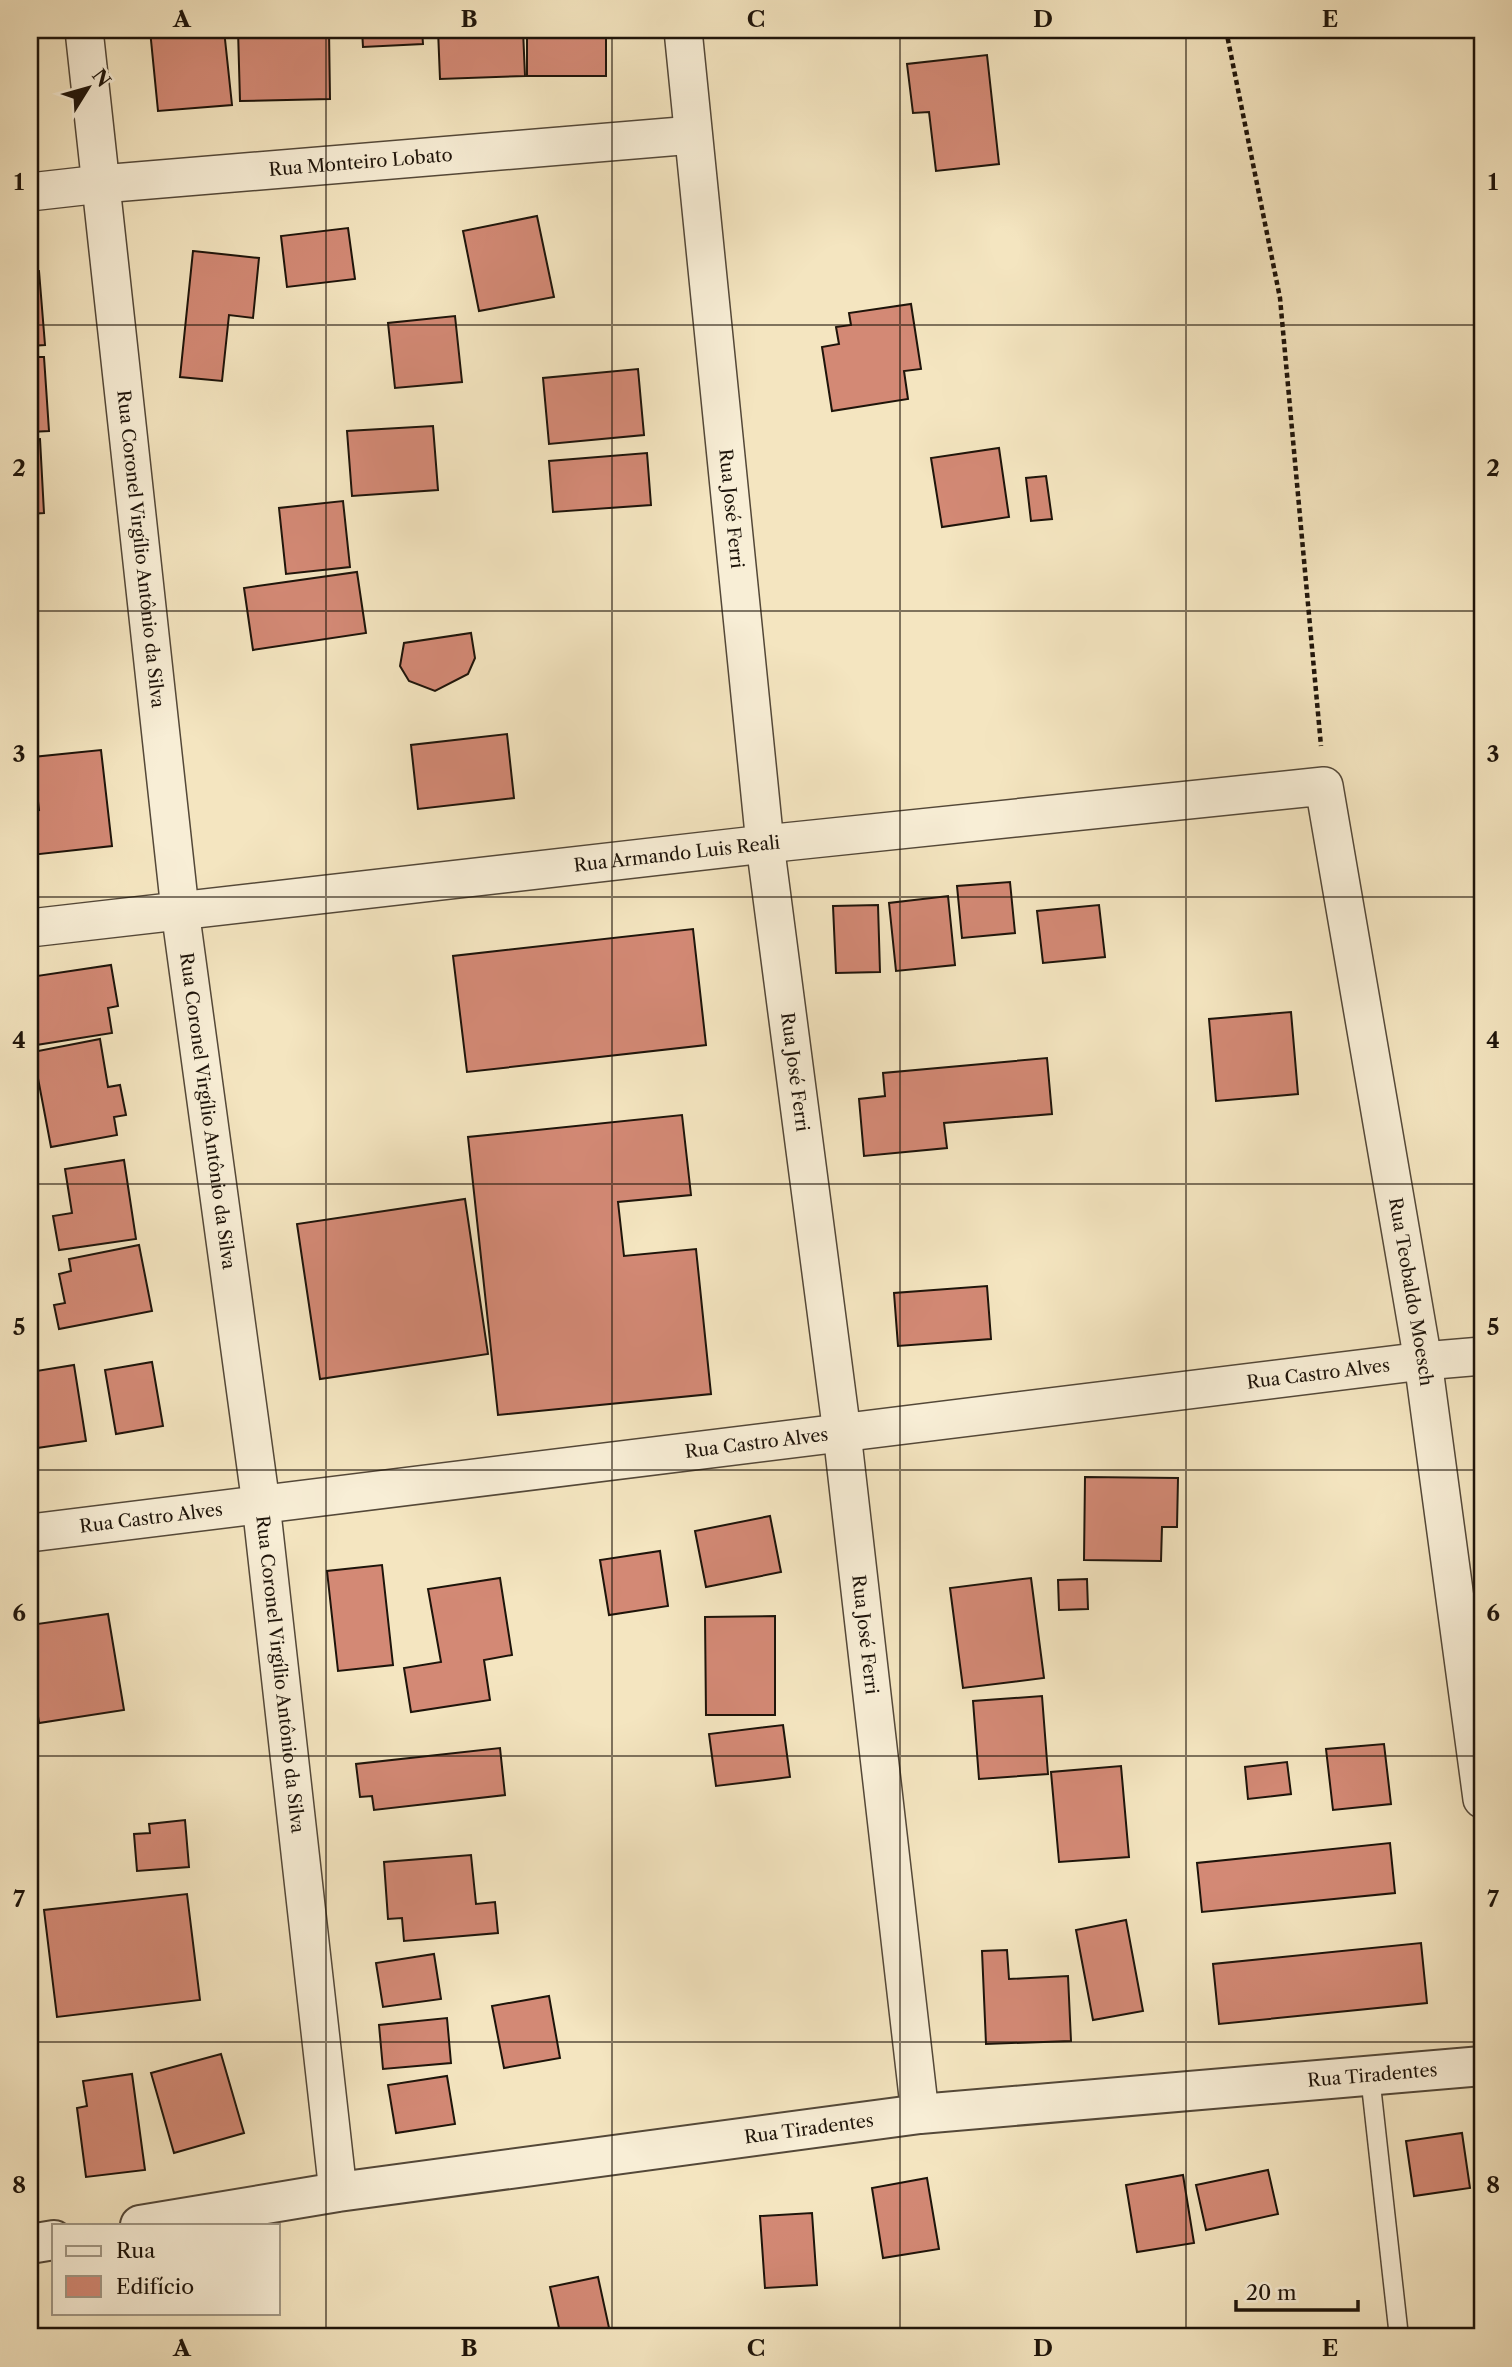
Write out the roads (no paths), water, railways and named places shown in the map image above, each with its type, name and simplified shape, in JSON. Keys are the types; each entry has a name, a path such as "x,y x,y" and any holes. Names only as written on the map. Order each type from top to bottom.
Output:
{"street":[{"name":"Rua Coronel Virgílio Antônio da Silva","path":"84,30 180,910 261,1504 338,2192"},
{"name":"Rua José Ferri","path":"683,30 765,844 842,1433 920,2115"},
{"name":"Rua Monteiro Lobato","path":"30,192 694,135"},
{"name":"Rua Armando Luis Reali","path":"30,928 765,844 1324,786"},
{"name":"Rua Teobaldo Moesch","path":"1324,786 1423,1361 1482,1799"},
{"name":"Rua Castro Alves","path":"30,1533 1423,1361 1482,1356"},
{"name":"Rua Tiradentes","path":"146,2224 338,2192 920,2115 1482,2066"},
{"path":"30,2244 52,2239"}],"lane":[{"path":"1370,2076 1399,2337"}]}
